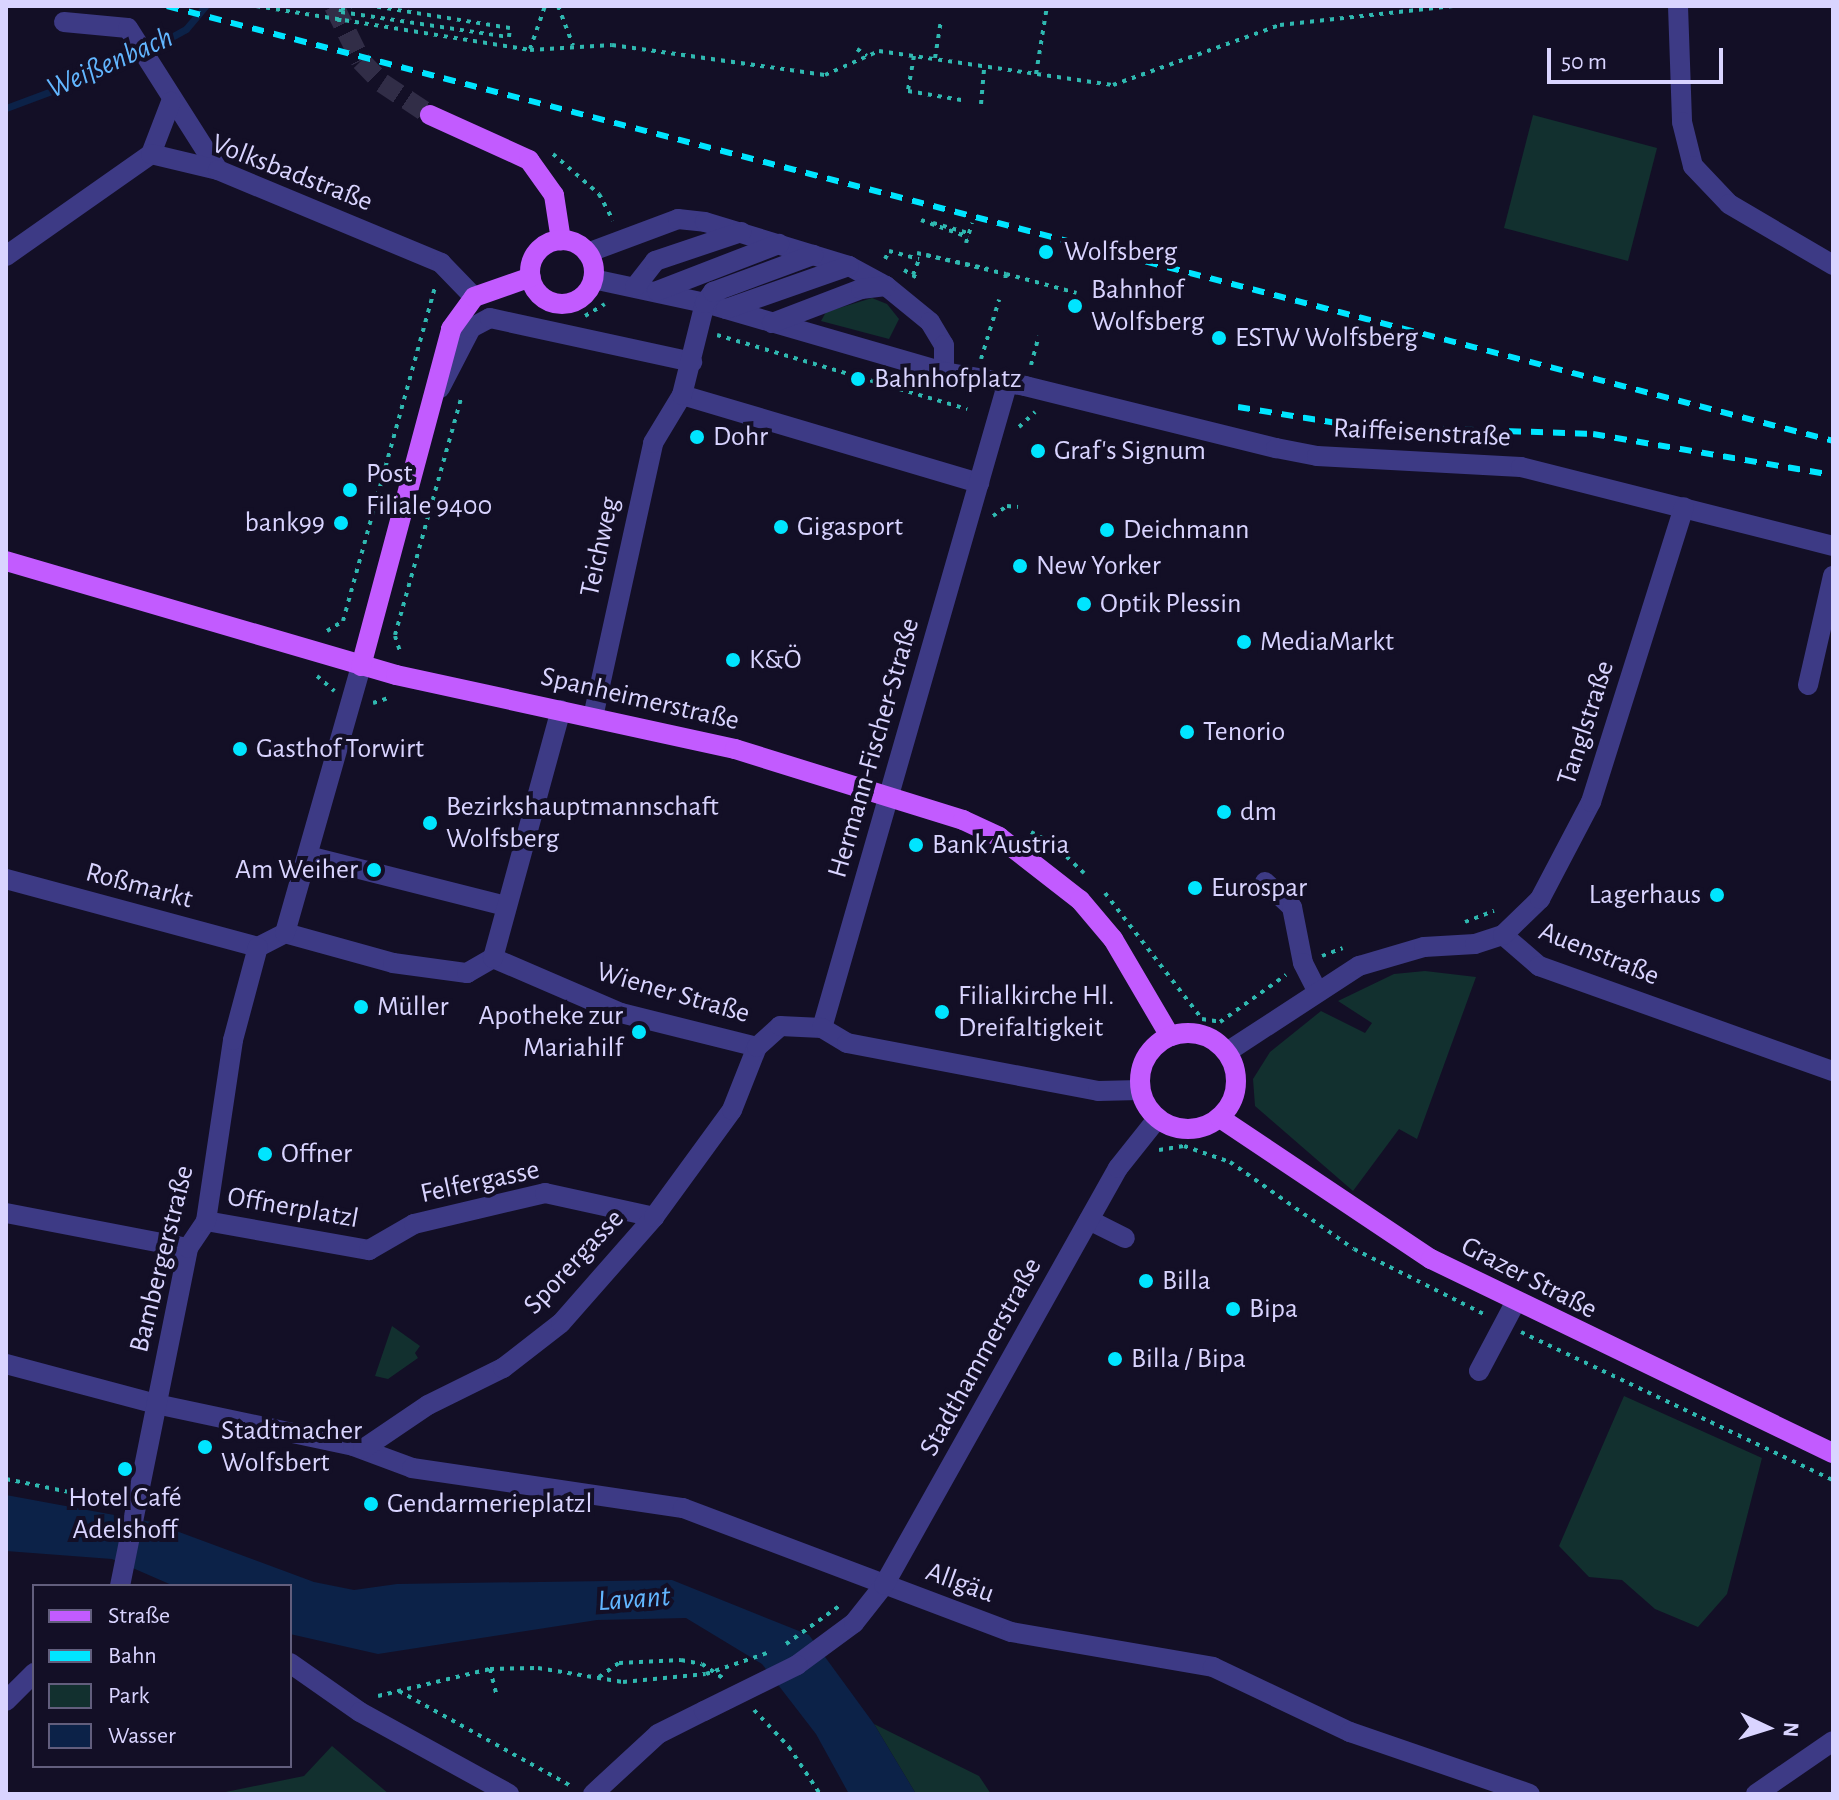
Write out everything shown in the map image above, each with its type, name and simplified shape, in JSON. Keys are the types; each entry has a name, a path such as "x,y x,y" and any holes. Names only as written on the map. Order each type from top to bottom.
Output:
{"main road":[{"path":"430,115 529,160 554,195 561,240"},
{"path":"561,240 587,253 593,279 580,298 565,304 543,297 531,277 537,252 561,240"},
{"path":"361,666 451,329 474,297 531,277"},
{"name":"Spanheimerstraße","path":"6,561 361,666 708,741 890,794 999,837 1043,867 1113,939 1170,1036"},
{"path":"1201,1034 1227,1052 1236,1086 1220,1118 1189,1130 1157,1119 1140,1090 1146,1058 1170,1036 1201,1034"},
{"name":"Grazer Straße","path":"1220,1118 1381,1230 1515,1303 1833,1453"}],"street":[{"path":"1678,6 1682,122 1693,166 1729,204 1833,265"},
{"path":"64,22 128,28 171,102 218,170"},
{"path":"6,256 151,154 171,102"},
{"name":"Volksbadstraße","path":"151,154 218,170 441,263 474,297"},
{"path":"587,253 664,221 705,222 849,266 886,286 938,333 944,372"},
{"path":"635,287 655,261 741,232"},
{"path":"657,291 779,244"},
{"path":"593,279 705,303 944,372 1016,385 979,483 682,395 705,303 713,292 813,255"},
{"path":"726,309 849,266"},
{"path":"772,323 861,289 886,286"},
{"path":"430,410 478,320 490,318 692,362"},
{"name":"Raiffeisenstraße","path":"1016,385 1317,456 1521,467 1833,546"},
{"name":"Teichweg","path":"593,717 653,443 682,395"},
{"name":"Hermann-Fischer-Straße","path":"822,1028 979,483"},
{"name":"Tanglstraße","path":"1503,935 1540,899 1591,802 1684,507"},
{"path":"1808,685 1833,576"},
{"path":"285,933 361,666"},
{"path":"258,947 285,933 393,963 467,973 493,958 561,710"},
{"path":"308,856 506,906"},
{"name":"Roßmarkt","path":"6,879 258,947"},
{"path":"1265,882 1292,907 1303,963 1317,990"},
{"name":"Auenstraße","path":"1227,1052 1317,990 1388,955 1475,944 1503,935 1539,966 1833,1071"},
{"name":"Bambergerstraße","path":"122,1577 188,1248 206,1221 233,1040 258,947"},
{"name":"Wiener Straße","path":"493,958 621,1013 757,1047 780,1026 822,1028 847,1043 1098,1091 1140,1090"},
{"name":"Sporergasse","path":"363,1449 428,1405 503,1368 561,1323 654,1217 732,1110 757,1047"},
{"name":"Stadthammerstraße","path":"593,1794 658,1734 797,1665 854,1623 884,1585 1118,1168 1157,1119"},
{"name":"Felfergasse","path":"369,1250 414,1224 545,1193 612,1204 654,1217"},
{"path":"6,1213 188,1248"},
{"path":"1089,1220 1125,1238"},
{"name":"Offnerplatzl","path":"206,1221 369,1250"},
{"path":"1479,1371 1515,1303"},
{"name":"Allgäu","path":"6,1364 156,1404 363,1449 412,1468 683,1508 1011,1632 1213,1667 1350,1732 1530,1794"},
{"path":"292,1664 360,1712 509,1794"},
{"path":"6,1701 32,1675"},
{"path":"1756,1794 1833,1741"}],"path":[{"path":"256,6 339,22 530,50 612,45 825,75 879,51 1113,85 1280,25 1453,6"},
{"path":"341,12 352,6"},
{"path":"341,12 509,37 510,28 372,6"},
{"path":"530,50 545,6"},
{"path":"558,6 573,45"},
{"path":"1036,74 1047,6"},
{"path":"339,22 341,12"},
{"path":"935,58 941,21"},
{"path":"857,49 867,56"},
{"path":"914,55 908,91 961,100"},
{"path":"981,104 984,66"},
{"path":"921,220 968,238"},
{"path":"933,223 968,238"},
{"path":"968,238 972,223"},
{"path":"885,259 889,251 921,254 1077,293"},
{"path":"913,275 921,254"},
{"path":"315,628 329,632 343,621 441,263"},
{"path":"1005,281 1006,274"},
{"path":"550,330 553,318 582,318 613,304"},
{"path":"700,329 881,386 967,409"},
{"path":"1016,385 1039,336"},
{"path":"395,635 463,390"},
{"path":"1016,431 1026,416 1045,407"},
{"path":"991,517 995,503"},
{"path":"1024,828 1052,843 1103,892 1202,1019 1220,1022 1303,963 1347,947"},
{"path":"1103,892 1109,884"},
{"path":"1450,924 1505,906"},
{"path":"1142,986 1169,975"},
{"path":"1147,1159 1156,1150 1184,1146 1230,1162 1354,1249 1833,1480"},
{"path":"6,1479 110,1501"},
{"path":"360,1712 375,1697 490,1669 538,1668 623,1682 669,1680 745,1662 810,1630 842,1604"},
{"path":"490,1669 496,1693"},
{"path":"399,1691 586,1794"}],"green space":[{"path":"1533,115 1657,148 1628,261 1504,228"},
{"path":"872,298 887,304 899,319 889,339 821,321 826,312"},
{"path":"1425,971 1476,977 1417,1139 1399,1129 1353,1191 1255,1106 1253,1079 1270,1052 1321,1011 1365,1033 1372,1023 1338,1001 1394,974"},
{"path":"392,1326 420,1346 415,1353 418,1358 388,1379 375,1376"},
{"path":"1624,1396 1762,1458 1727,1594 1698,1627 1655,1609 1622,1580 1589,1577 1559,1546"},
{"path":"874,1724 979,1776 991,1794 916,1794"},
{"path":"332,1746 389,1794 216,1794 304,1776"}],"water":[{"name":"Lavant","path":"6,1495 152,1522 314,1582 354,1590 397,1584 672,1580 809,1635 874,1724 916,1794 849,1794 816,1734 762,1664 686,1618 597,1620 378,1654 292,1634 292,1584 169,1584 112,1559 6,1551"}],"waterway":[{"name":"Weißenbach","path":"6,108 121,65 186,29 205,6"}],"tunnel":[{"path":"334,6 361,61 382,83 430,115"}],"railway":[{"path":"167,6 1833,441"},
{"path":"1238,407 1355,426 1593,434 1833,475"}],"place":[{"name":"Wolfsberg","path":"1046,252"},
{"name":"Bahnhof Wolfsberg","path":"1075,306"},
{"name":"ESTW Wolfsberg","path":"1219,338"},
{"name":"Bahnhofplatz","path":"858,379"},
{"name":"Dohr","path":"697,437"},
{"name":"Graf's Signum","path":"1038,451"},
{"name":"Post Filiale 9400","path":"350,490"},
{"name":"bank99","path":"341,523"},
{"name":"Gigasport","path":"781,527"},
{"name":"Deichmann","path":"1107,530"},
{"name":"New Yorker","path":"1020,566"},
{"name":"Optik Plessin","path":"1084,604"},
{"name":"MediaMarkt","path":"1244,642"},
{"name":"K&Ö","path":"733,660"},
{"name":"Tenorio","path":"1187,732"},
{"name":"Gasthof Torwirt","path":"240,749"},
{"name":"dm","path":"1224,812"},
{"name":"Bezirkshauptmannschaft Wolfsberg","path":"430,823"},
{"name":"Bank Austria","path":"916,845"},
{"name":"Am Weiher","path":"374,870"},
{"name":"Eurospar","path":"1195,888"},
{"name":"Lagerhaus","path":"1717,895"},
{"name":"Müller","path":"361,1007"},
{"name":"Filialkirche Hl. Dreifaltigkeit","path":"942,1012"},
{"name":"Apotheke zur Mariahilf","path":"639,1032"},
{"name":"Offner","path":"265,1154"},
{"name":"Billa","path":"1146,1281"},
{"name":"Bipa","path":"1233,1309"},
{"name":"Billa / Bipa","path":"1115,1359"},
{"name":"Stadtmacher Wolfsbert","path":"205,1447"},
{"name":"Hotel Café Adelshoff","path":"125,1469"},
{"name":"Gendarmerieplatzl","path":"371,1504"}]}
